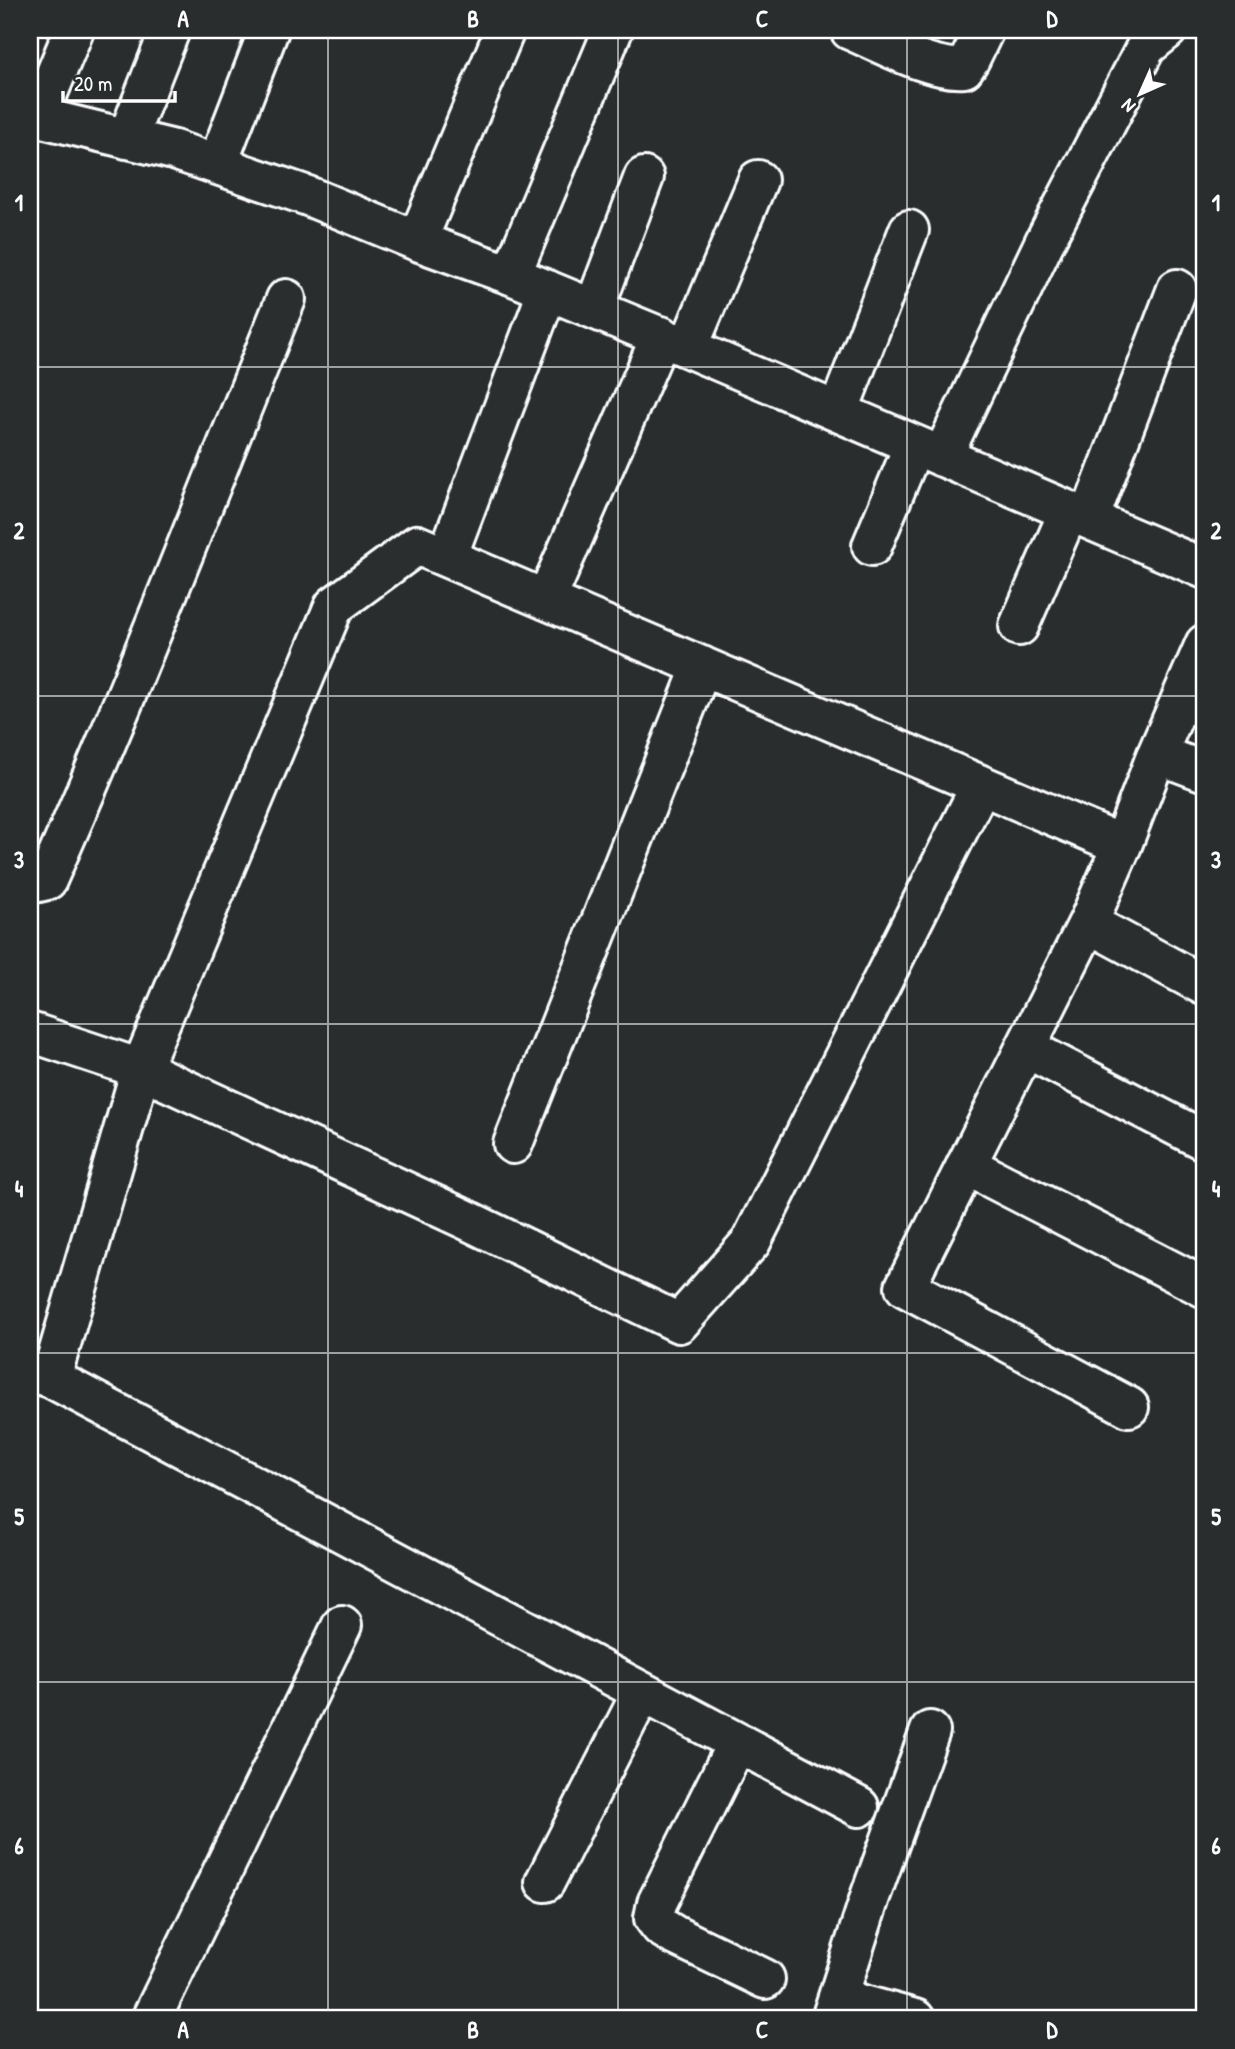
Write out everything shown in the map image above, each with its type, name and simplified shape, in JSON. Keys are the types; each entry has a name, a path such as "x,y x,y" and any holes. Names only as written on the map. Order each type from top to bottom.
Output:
{"street":[{"path":"74,30 34,116 174,150 308,196 417,241 548,289 1205,569"},
{"path":"127,139 170,30"},
{"path":"217,165 270,30"},
{"path":"417,241 505,30"},
{"path":"511,275 613,30"},
{"path":"850,30 934,65 952,69 964,68 984,30"},
{"path":"872,546 1046,239 1146,47 1167,30"},
{"path":"594,309 644,177"},
{"path":"546,600 758,180"},
{"path":"838,412 909,230"},
{"path":"447,557 548,289"},
{"path":"1019,626 1079,515 1177,289"},
{"path":"30,884 47,880 97,768 286,299"},
{"path":"859,1807 41,1375 141,1069 334,606 417,545 1122,845"},
{"path":"1129,1407 905,1287 1088,923 1205,644"},
{"path":"513,1144 702,666"},
{"path":"1157,754 1205,772"},
{"path":"30,1032 141,1069 467,1220 679,1323 751,1242 981,785"},
{"path":"1088,923 1205,986"},
{"path":"1026,1048 1205,1141"},
{"path":"966,1165 1205,1288"},
{"path":"151,2019 342,1625"},
{"path":"545,1882 642,1692"},
{"path":"915,2019 834,2009 870,1896 930,1731"},
{"path":"737,1743 657,1903 654,1918 661,1927 674,1935 765,1979"}]}
